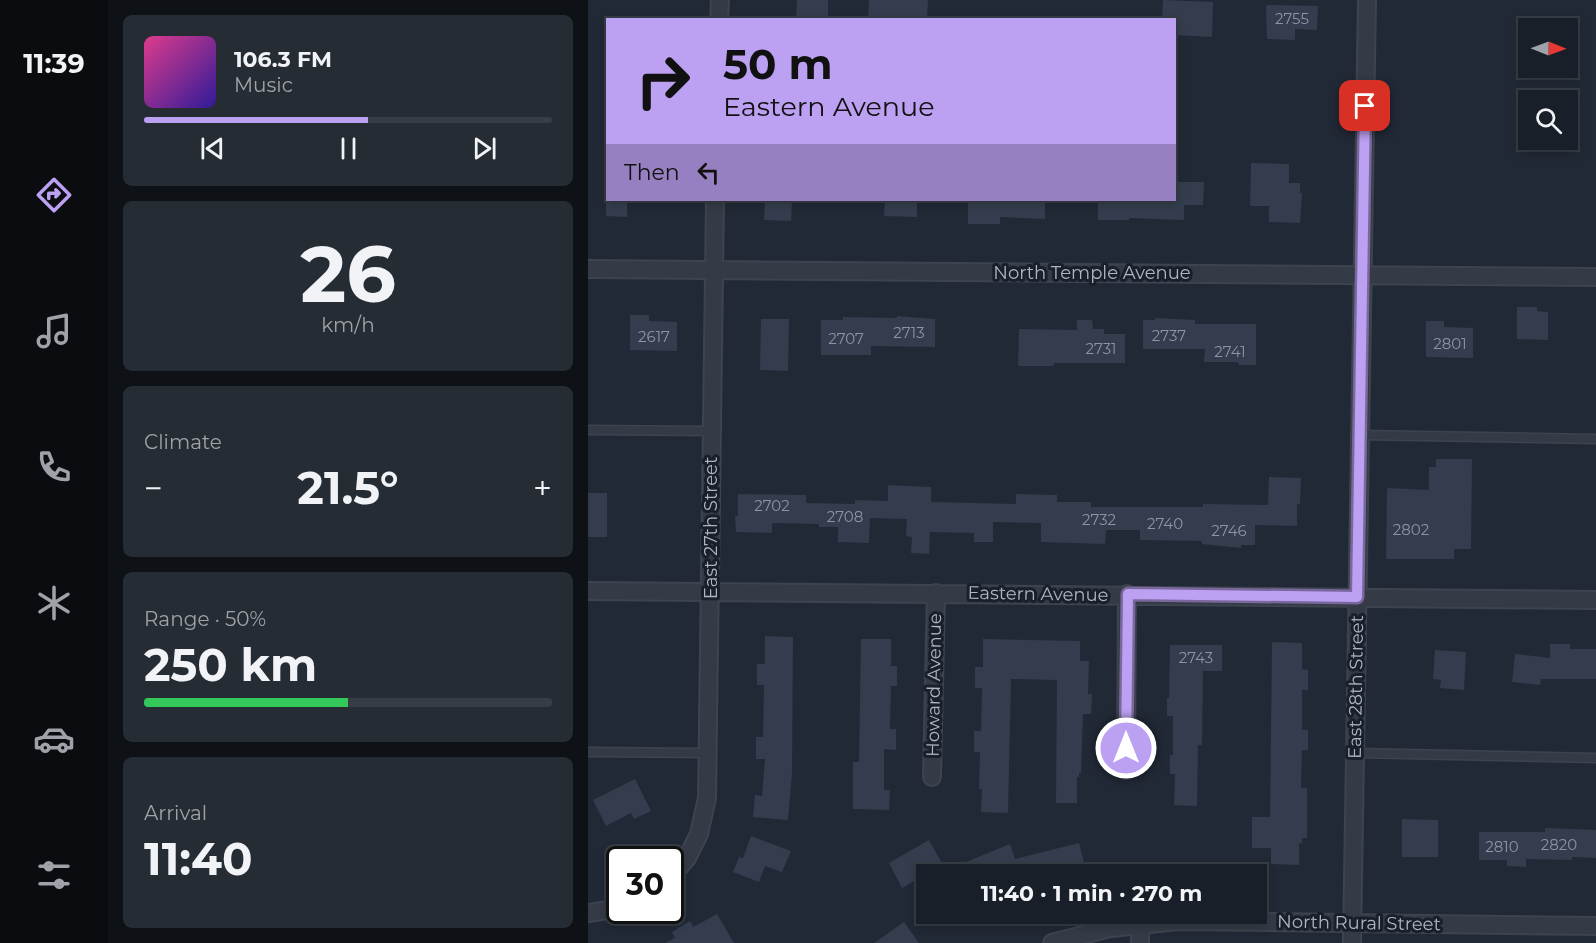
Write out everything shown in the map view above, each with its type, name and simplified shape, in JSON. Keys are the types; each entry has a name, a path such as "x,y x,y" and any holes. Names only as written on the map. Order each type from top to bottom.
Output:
{"street":[{"path":"720,0 720,18"},
{"name":"East 28th Street","path":"1352,943 1367,0"},
{"name":"East 27th Street","path":"684,861 699,834 707,798 715,201"},
{"name":"North Temple Avenue","path":"588,269 1596,277"},
{"name":"Eastern Avenue","path":"588,591 1128,594 1596,600"},
{"name":"Howard Avenue","path":"932,777 936,593"},
{"path":"1126,770 1128,594"},
{"path":"588,913 606,910"},
{"name":"North Rural Street","path":"1267,922 1596,926"},
{"path":"1140,943 1141,924"},
{"name":"North Rural Street","path":"1052,943 1091,932 1141,924"}],"lane":[{"path":"588,430 712,431"},
{"path":"1360,435 1596,439"},
{"path":"588,752 707,753"},
{"path":"1355,753 1596,758"}],"building":[{"path":"797,0 828,0 828,18 796,18"},
{"path":"869,0 928,0 927,18 868,18"},
{"path":"1163,0 1213,2 1212,37 1176,35 1176,18 1162,18"},
{"path":"1266,6 1318,6 1317,30 1295,29 1295,40 1267,39"},
{"path":"1251,163 1289,164 1289,183 1300,183 1300,193 1302,193 1300,223 1269,222 1269,206 1250,206"},
{"path":"1176,182 1204,182 1203,205 1184,205 1184,220 1129,218 1129,220 1098,220 1098,201 1176,201"},
{"path":"606,201 627,201 627,217 606,216"},
{"path":"765,201 792,201 791,221 764,220"},
{"path":"885,201 917,201 917,217 884,216"},
{"path":"968,201 1045,201 1045,219 1000,217 1000,224 968,224"},
{"path":"1517,307 1537,307 1537,311 1548,312 1548,340 1517,339"},
{"path":"630,315 649,315 649,321 677,322 677,351 630,350"},
{"path":"897,316 935,319 935,347 871,346 871,355 821,355 821,320 843,320 843,317 897,318"},
{"path":"1155,318 1195,320 1195,324 1256,324 1256,365 1239,365 1238,362 1204,362 1205,349 1143,349 1143,320 1155,320"},
{"path":"761,319 789,319 788,371 760,370"},
{"path":"1077,320 1092,320 1093,329 1104,329 1104,334 1125,334 1125,363 1054,363 1054,366 1018,366 1019,329 1077,330"},
{"path":"1426,321 1444,321 1444,327 1473,328 1473,358 1426,357"},
{"path":"1436,459 1472,459 1471,549 1454,549 1454,559 1386,559 1387,488 1429,490 1429,467 1436,467"},
{"path":"1269,477 1301,478 1300,504 1297,504 1297,526 1255,525 1255,545 1241,545 1241,548 1202,544 1202,541 1140,540 1140,530 1106,530 1105,544 1041,542 1041,523 993,522 993,542 974,542 974,533 930,532 929,554 911,553 912,537 906,536 907,519 870,518 869,543 838,542 838,527 819,527 819,524 772,523 772,533 736,532 735,516 738,516 738,494 806,495 806,503 855,504 855,500 888,501 888,485 931,487 931,502 1016,504 1016,494 1057,495 1057,502 1091,502 1091,507 1268,505"},
{"path":"588,493 607,493 607,537 588,537"},
{"path":"765,636 793,637 792,774 788,820 753,817 755,795 762,796 765,759 756,759 756,737 763,737 764,685 757,685 757,664 765,664"},
{"path":"861,639 891,639 891,666 897,666 897,686 891,686 890,729 896,729 896,750 884,749 884,790 890,790 889,810 853,809 853,762 859,762"},
{"path":"983,639 1080,641 1080,661 1089,661 1088,694 1092,694 1091,714 1083,714 1081,773 1077,777 1077,803 1056,803 1057,680 1011,679 1008,813 981,812 980,752 974,752 974,731 981,731 982,688 975,688 975,667 983,667"},
{"path":"1272,642 1302,643 1302,669 1308,670 1308,690 1302,690 1302,730 1308,730 1308,750 1302,750 1301,788 1307,788 1307,838 1302,838 1302,844 1299,843 1299,865 1271,864 1271,848 1252,848 1252,817 1270,817"},
{"path":"1550,644 1570,644 1570,649 1596,649 1596,679 1541,679 1540,685 1512,682 1515,654 1550,658"},
{"path":"1170,645 1222,645 1222,671 1203,671 1202,745 1198,745 1197,806 1174,805 1175,774 1170,774 1170,755 1173,755 1173,716 1167,716"},
{"path":"1435,650 1466,652 1464,690 1440,688 1441,680 1433,679"},
{"path":"635,779 651,811 634,819 631,813 606,826 593,800"},
{"path":"1402,819 1438,820 1438,857 1402,857"},
{"path":"1545,828 1596,830 1596,858 1526,859 1526,867 1507,866 1507,860 1479,860 1479,832 1545,832"},
{"path":"751,836 791,851 782,872 765,866 759,882 733,872 739,857 743,858"},
{"path":"929,840 942,864 916,864 916,880 902,888 889,863"},
{"path":"1079,843 1084,864 967,864 966,862 1010,844 1015,859"},
{"path":"717,914 734,943 665,943 675,938 672,932 690,921 693,927"},
{"path":"904,922 919,943 874,943"}],"route":[{"path":"1126,748 1128,594 1357,597 1365,106"}]}
